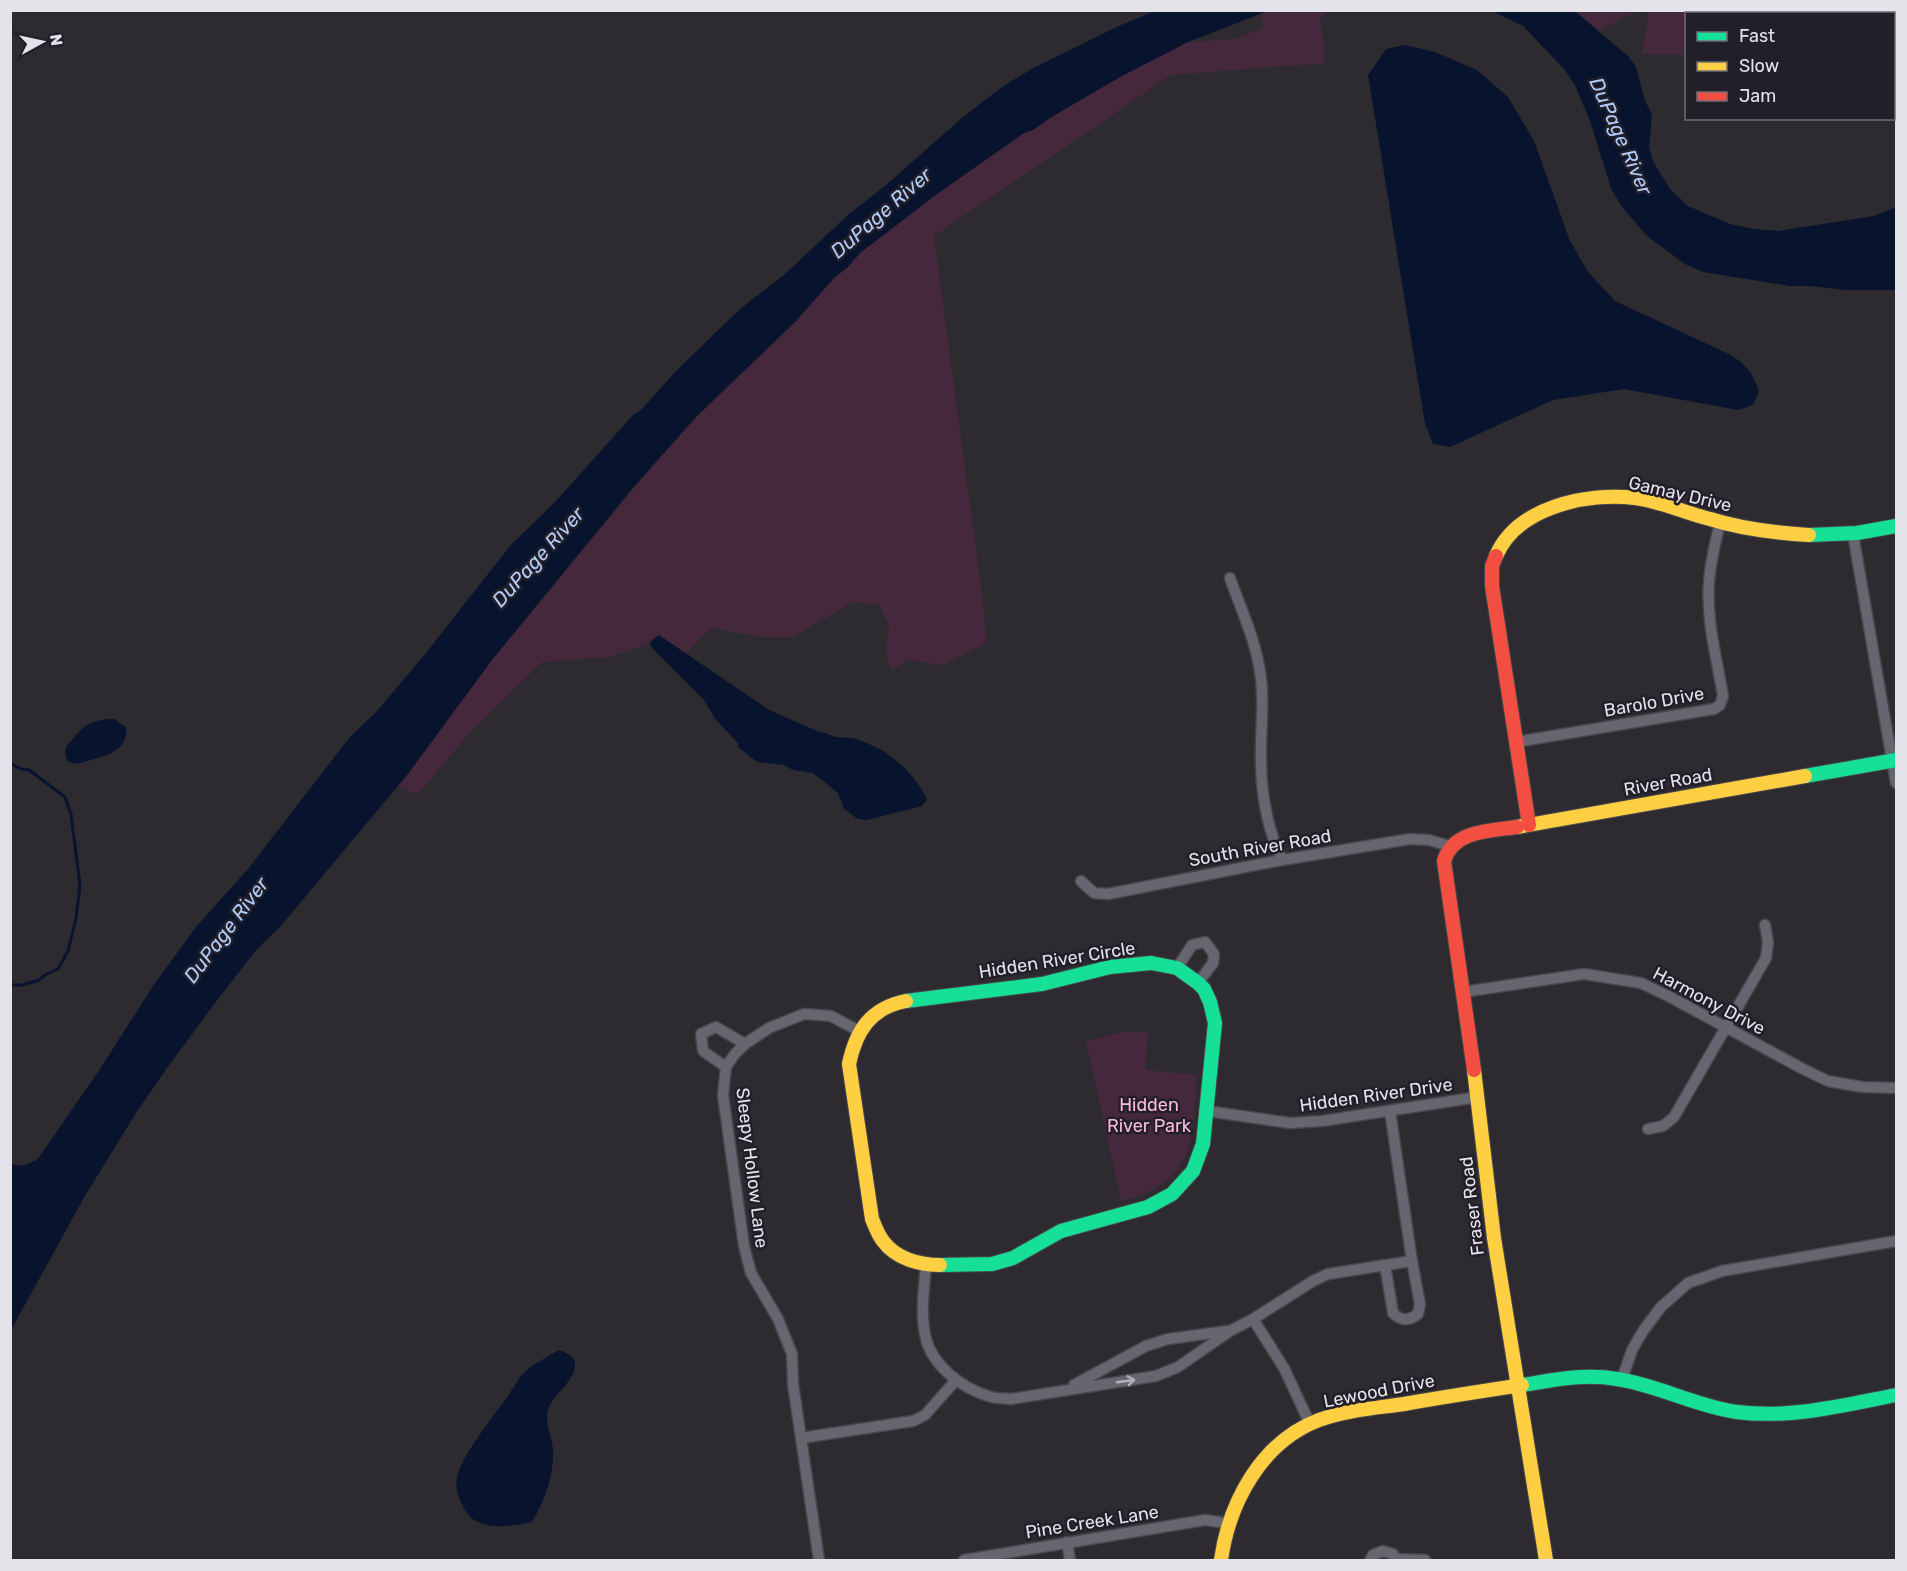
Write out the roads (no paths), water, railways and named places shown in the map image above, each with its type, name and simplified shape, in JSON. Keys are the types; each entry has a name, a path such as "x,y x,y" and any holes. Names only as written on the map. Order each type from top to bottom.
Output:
{"street":[{"name":"Gamay Drive","path":"1529,825 1492,586 1492,563 1502,544 1517,527 1539,514 1561,506 1610,497 1636,498 1720,523 1789,533 1853,534 1896,526"},
{"name":"Barolo Drive","path":"1516,742 1714,709 1720,705 1723,696 1710,617 1708,586 1720,523"},
{"path":"1853,534 1895,760 1896,783"},
{"path":"1230,578 1253,638 1259,663 1263,709 1261,778 1273,841 1282,860"},
{"name":"River Road","path":"1449,846 1464,836 1895,760"},
{"name":"South River Road","path":"1081,881 1094,893 1108,894 1282,860 1410,839 1429,840 1449,846"},
{"name":"Fraser Road","path":"1449,846 1444,861 1478,1097 1494,1238 1546,1560"},
{"path":"1648,1129 1663,1126 1674,1117 1726,1028 1766,958 1768,942 1765,925"},
{"path":"1177,968 1192,945 1205,942 1214,954 1213,963 1198,983"},
{"name":"Hidden River Circle","path":"1150,963 1177,968 1198,983 1207,996 1215,1023 1203,1144 1193,1170 1185,1182 1172,1194 1148,1207 1061,1231 1013,1258 992,1264 926,1265 902,1257 883,1242 872,1220 849,1064 859,1031 872,1015 902,1001 1042,984 1118,965 1150,963"},
{"name":"Harmony Drive","path":"1463,992 1584,974 1641,983 1828,1081 1862,1087 1896,1088"},
{"name":"Sleepy Hollow Lane","path":"819,1560 801,1438 792,1354 778,1319 751,1273 744,1246 723,1095 726,1067 734,1055 769,1028 804,1014 831,1016 859,1031"},
{"path":"726,1067 703,1051 702,1034 716,1027 746,1044"},
{"name":"Hidden River Drive","path":"1207,1111 1290,1123 1390,1111 1478,1097"},
{"path":"1385,1265 1393,1312 1398,1318 1412,1319 1418,1314 1420,1304 1390,1111"},
{"path":"1622,1379 1632,1350 1643,1331 1661,1307 1688,1283 1722,1271 1896,1241"},
{"path":"926,1265 923,1312 927,1341 941,1365 956,1380 989,1397 1011,1399 1156,1376 1178,1367 1230,1331 1328,1274 1412,1261"},
{"path":"1253,1319 1284,1368 1310,1424"},
{"path":"1068,1389 1146,1346 1168,1339 1230,1331"},
{"name":"Lewood Drive","path":"1221,1560 1227,1523 1251,1477 1267,1457 1289,1436 1310,1424 1349,1412 1583,1376 1622,1379 1705,1406 1749,1413 1804,1411 1896,1395"},
{"path":"801,1438 914,1421 925,1415 956,1380"},
{"name":"Pine Creek Lane","path":"964,1560 1205,1520 1227,1523"},
{"path":"1067,1542 1070,1560"},
{"path":"1370,1560 1373,1555 1383,1551 1388,1551 1396,1560 1425,1560"}],"water":[{"name":"DuPage River","path":"1155,11 1268,11 1188,42 1120,77 1033,130 1024,133 937,194 860,253 796,321 696,417 632,489 492,660 408,774 279,928 257,949 215,1003 138,1110 86,1194 11,1330 11,1164 22,1166 37,1160 98,1072 155,983 196,927 248,869 349,738 377,711 426,653 510,546 555,502 633,415 640,411 676,371 740,309 785,274 849,214 886,185 963,117 1002,87 1035,67"},
{"name":"DuPage River","path":"1492,11 1575,11 1629,57 1636,67 1645,101 1652,114 1649,148 1654,163 1670,189 1688,206 1730,224 1778,231 1874,216 1896,207 1896,290 1845,290 1790,286 1703,272 1685,264 1647,236 1622,207 1611,188 1590,121 1575,85 1564,69 1523,26"},
{"path":"1405,45 1435,52 1477,70 1508,97 1534,141 1570,241 1588,272 1615,301 1731,355 1741,363 1749,370 1759,392 1753,405 1738,410 1624,389 1553,400 1450,447 1433,444 1425,424 1368,75 1386,49"},
{"path":"659,635 769,710 819,732 856,739 881,750 907,770 927,799 922,806 867,820 858,819 844,809 838,793 813,773 793,770 784,765 757,762 738,747 738,743 716,720 704,700 652,648 650,642"},
{"path":"114,719 126,727 126,735 121,746 110,754 82,763 67,761 66,747 81,730 97,721"},
{"path":"559,1350 572,1356 575,1364 572,1376 552,1402 547,1413 553,1446 553,1461 550,1479 540,1506 532,1522 498,1526 480,1523 467,1513 462,1505 456,1487 461,1467 475,1441 520,1377 530,1367"}],"waterway":[{"path":"10,763 21,769 29,770 65,797 71,814 80,885 76,918 68,951 58,969 39,980 22,985 10,985"}],"park label":[{"name":"Hidden River Park","path":"1149,1115"}]}
